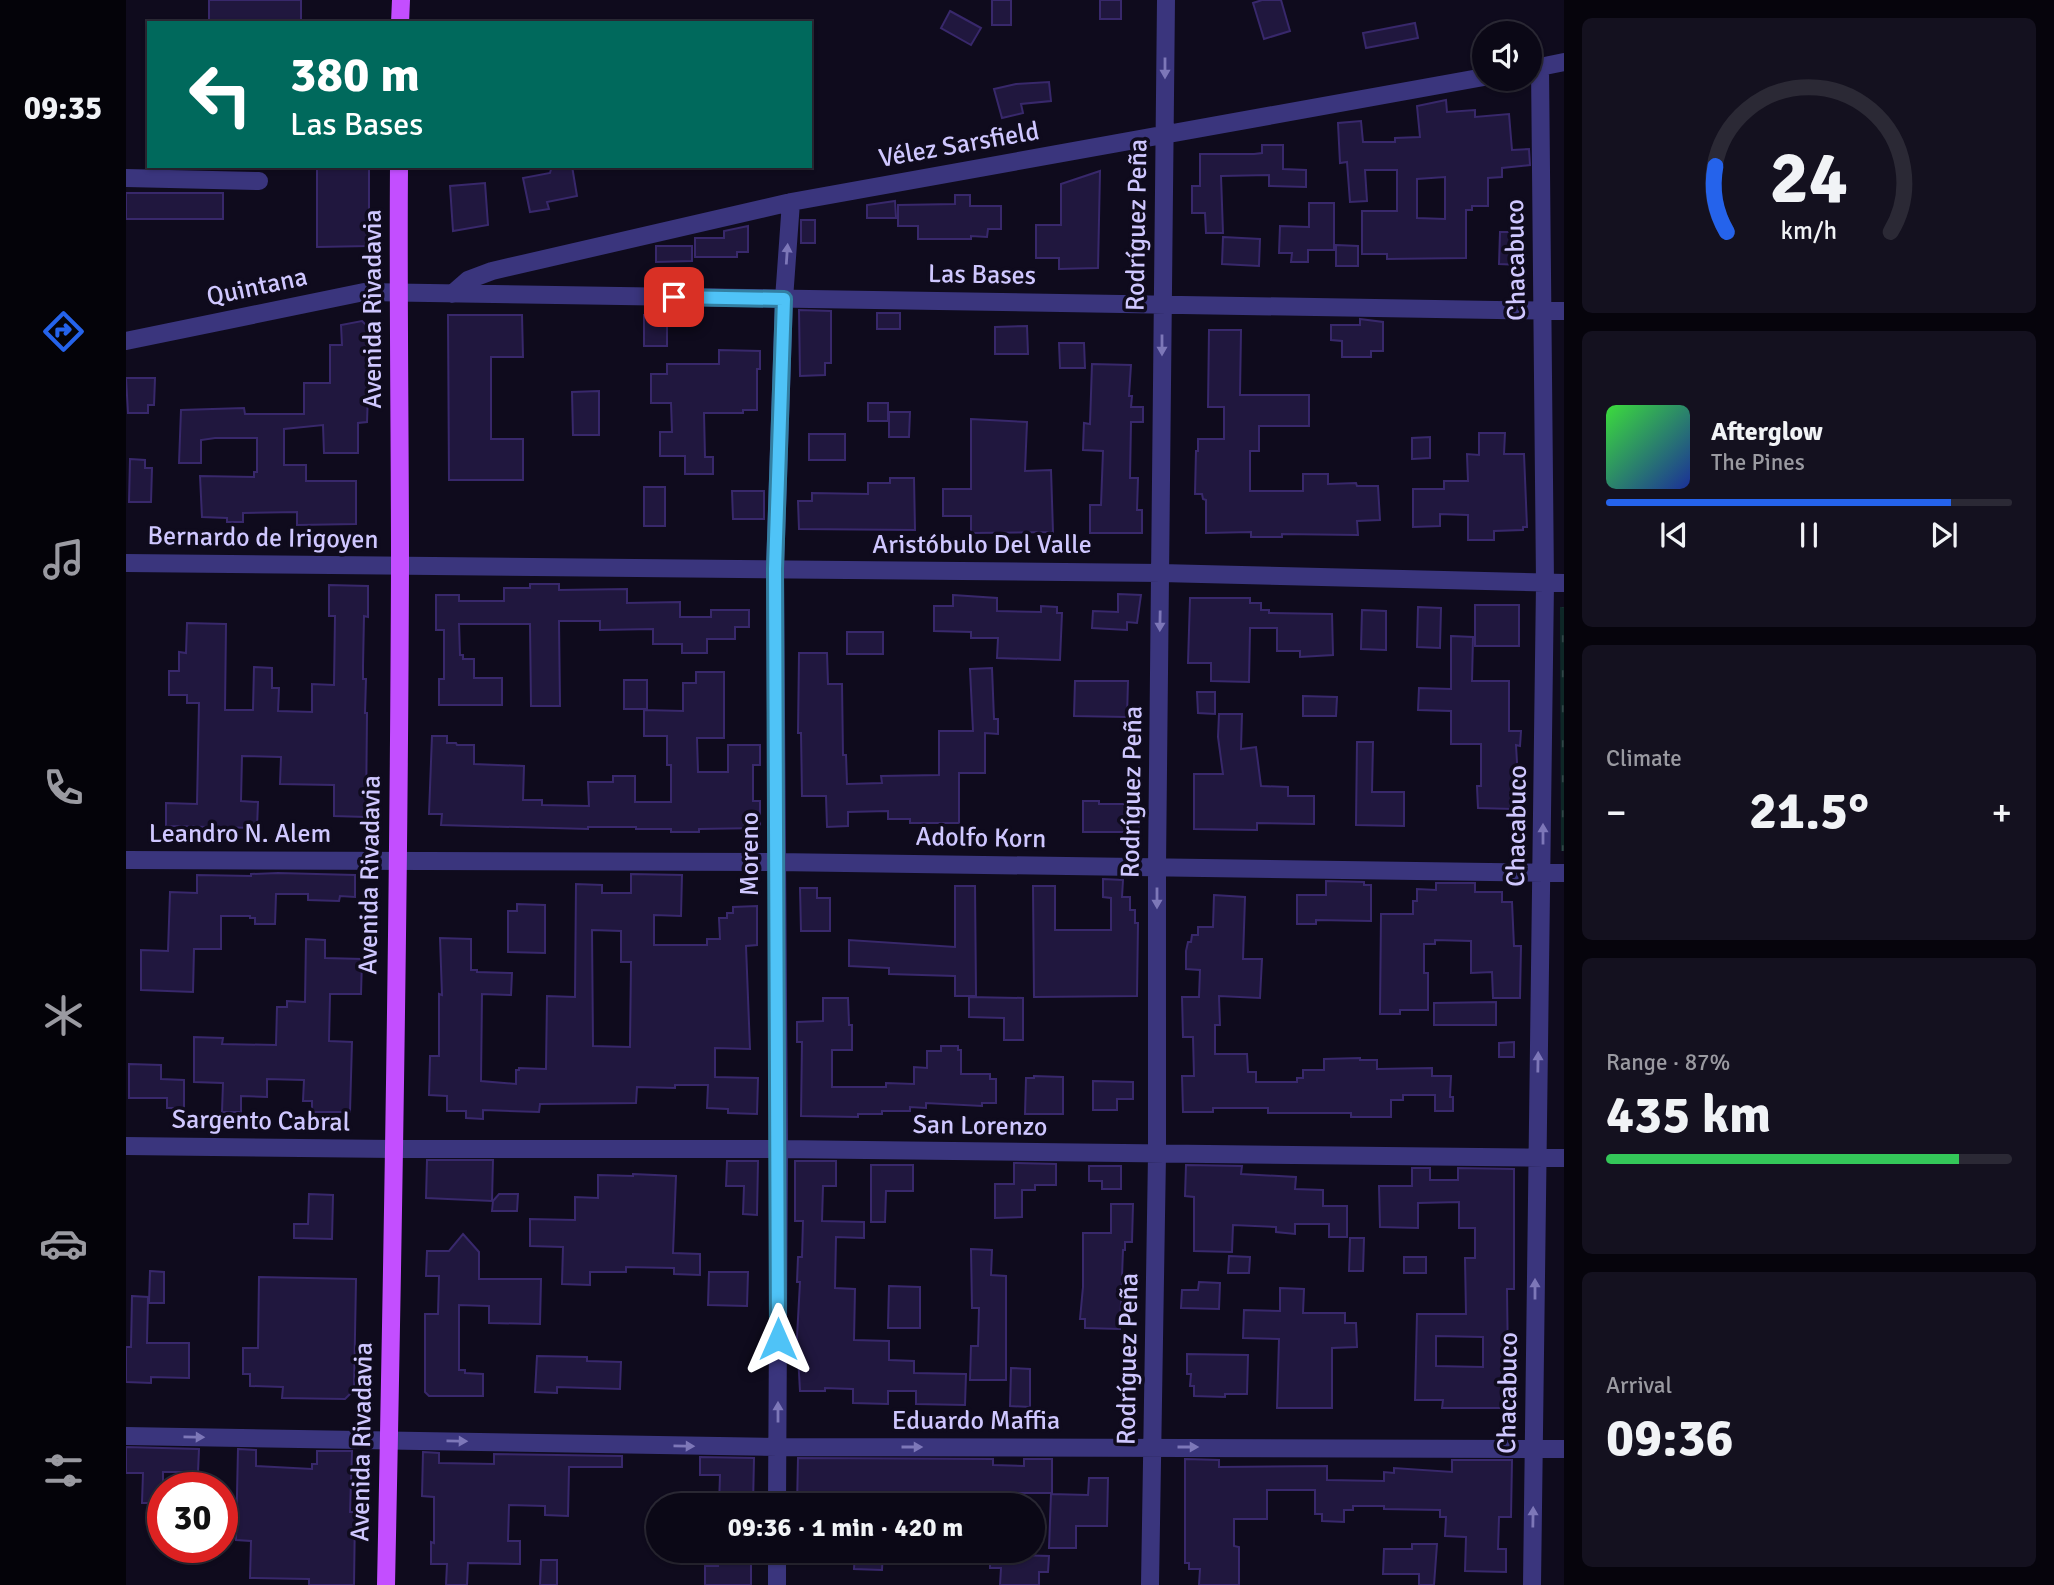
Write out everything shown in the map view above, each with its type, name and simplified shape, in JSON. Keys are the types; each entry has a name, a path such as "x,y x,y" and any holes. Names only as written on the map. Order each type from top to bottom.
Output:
{"main road":[{"path":"400,21 401,0"},
{"name":"Avenida Rivadavia","path":"386,1585 400,566 399,168"}],"street":[{"name":"Rodríguez Peña","path":"1150,1585 1157,1155 1157,866 1166,0"},
{"path":"1542,67 1564,62"},
{"name":"Vélez Sarsfield","path":"452,294 468,279 492,271 791,202 1472,79"},
{"name":"Chacabuco","path":"1532,1585 1545,583 1542,311 1536,91"},
{"path":"126,178 259,181"},
{"name":"Moreno","path":"777,1493 779,1149 775,569 784,299 791,202"},
{"name":"Quintana","path":"126,341 364,292 398,293"},
{"name":"Las Bases","path":"398,293 1564,311"},
{"name":"Bernardo de Irigoyen","path":"126,563 400,566"},
{"name":"Aristóbulo Del Valle","path":"400,566 1161,573 1564,583"},
{"name":"Leandro N. Alem","path":"126,860 396,860"},
{"name":"Adolfo Korn","path":"396,860 1157,866 1564,873"},
{"name":"Sargento Cabral","path":"126,1146 394,1149"},
{"name":"San Lorenzo","path":"394,1149 779,1149 1564,1158"},
{"name":"Eduardo Maffia","path":"126,1436 777,1447 1564,1449"},
{"path":"777,1563 777,1585"}],"green space":[{"path":"1560,607 1564,607 1564,851 1561,851"}],"building":[{"path":"209,0 301,0 301,21 209,21"},
{"path":"992,0 1011,0 1011,25 992,25"},
{"path":"1100,0 1121,0 1121,19 1100,19"},
{"path":"1281,0 1290,31 1264,39 1253,3"},
{"path":"950,11 981,28 971,45 941,28"},
{"path":"1415,23 1418,38 1366,48 1363,33"},
{"path":"1049,82 1051,101 1021,104 1023,113 1002,118 994,89 1016,84"},
{"path":"1446,100 1447,112 1475,110 1475,117 1509,114 1512,150 1529,149 1530,165 1502,168 1502,177 1488,178 1488,206 1472,206 1472,210 1466,210 1466,258 1387,259 1387,254 1362,254 1362,211 1397,211 1397,170 1365,170 1367,201 1350,202 1347,162 1340,163 1338,123 1361,121 1363,142 1395,142 1395,138 1420,137 1417,106","holes":["1445,177 1445,219 1417,218 1417,179"]},
{"path":"1262,145 1283,145 1283,169 1306,170 1306,187 1269,186 1269,175 1221,176 1223,233 1206,233 1205,213 1192,213 1192,186 1200,186 1200,154 1262,153"},
{"path":"317,168 369,168 369,246 317,247"},
{"path":"551,168 572,168 577,196 547,202 549,209 530,212 523,178 550,173"},
{"path":"1100,171 1098,268 1059,269 1059,258 1036,258 1036,225 1061,225 1061,184"},
{"path":"485,183 488,225 453,231 450,186"},
{"path":"126,193 223,193 223,219 126,219"},
{"path":"955,195 970,195 970,206 1001,206 1001,229 988,229 987,237 971,236 971,239 918,239 918,226 898,226 898,205 955,204"},
{"path":"895,201 896,218 867,218 867,205"},
{"path":"1309,203 1334,203 1334,250 1308,250 1308,262 1291,262 1292,253 1279,253 1280,226 1309,227"},
{"path":"801,220 815,220 815,243 801,243"},
{"path":"748,226 748,252 737,252 737,257 695,257 695,238 724,238 724,231"},
{"path":"1500,232 1520,232 1520,265 1499,264"},
{"path":"1223,237 1260,239 1259,266 1222,264"},
{"path":"1336,245 1358,246 1358,266 1336,266"},
{"path":"656,246 692,246 692,261 656,262"},
{"path":"799,310 831,311 831,363 825,363 825,375 800,376"},
{"path":"877,313 900,313 900,329 877,329"},
{"path":"667,314 667,346 644,346 644,315"},
{"path":"448,315 522,315 523,357 491,357 491,439 523,439 523,480 449,480"},
{"path":"1360,319 1383,322 1383,351 1371,351 1371,357 1342,357 1342,341 1331,340 1331,325 1360,325"},
{"path":"362,321 368,327 368,393 367,422 358,423 358,453 324,453 323,425 284,429 284,465 306,465 306,481 356,481 356,524 297,525 297,512 243,513 243,522 202,517 200,476 254,477 254,472 257,472 257,438 201,440 201,463 179,463 181,410 244,408 245,414 304,414 304,383 330,383 330,345 342,345 341,325"},
{"path":"1027,326 1028,354 995,354 995,327"},
{"path":"1209,330 1241,330 1240,395 1309,395 1309,426 1259,426 1259,451 1250,451 1250,491 1303,491 1303,474 1328,474 1328,484 1356,483 1357,486 1378,486 1380,520 1357,521 1358,535 1282,534 1282,537 1251,537 1251,532 1206,533 1206,500 1202,494 1195,494 1198,439 1224,439 1224,407 1208,407"},
{"path":"1059,343 1084,343 1085,368 1060,368"},
{"path":"719,350 760,351 757,410 743,410 743,413 704,413 705,457 713,457 713,474 685,474 685,456 660,456 660,432 672,432 671,403 651,403 651,374 667,374 667,364 719,364"},
{"path":"1092,364 1131,365 1131,407 1143,407 1143,422 1131,422 1130,478 1138,478 1137,510 1142,510 1142,533 1090,533 1090,505 1101,505 1103,451 1083,450 1084,423 1090,424"},
{"path":"126,378 155,378 154,405 148,405 148,413 128,413"},
{"path":"599,391 599,435 573,435 572,392"},
{"path":"868,403 888,403 888,421 868,421"},
{"path":"889,412 910,412 909,437 889,437"},
{"path":"971,419 1027,422 1025,471 1051,470 1053,532 971,533 971,516 943,516 943,489 971,489"},
{"path":"1479,433 1505,433 1504,454 1524,454 1527,527 1523,527 1523,530 1494,531 1494,540 1468,540 1468,515 1440,514 1440,526 1413,527 1413,489 1444,489 1444,481 1468,481 1467,454 1479,455"},
{"path":"809,434 845,434 845,460 809,460"},
{"path":"1430,437 1430,458 1412,459 1412,438"},
{"path":"130,459 145,460 145,468 152,468 151,502 129,502"},
{"path":"890,478 914,478 915,530 799,529 798,501 812,501 812,493 868,494 868,483 890,483"},
{"path":"644,487 665,487 665,526 644,526"},
{"path":"732,491 764,491 764,519 733,519"},
{"path":"530,584 559,584 559,590 627,589 627,603 680,602 680,617 711,617 711,610 749,610 749,627 735,627 735,639 707,639 707,653 682,653 682,644 653,644 653,629 600,630 600,621 559,621 560,706 531,706 530,624 459,624 460,655 463,655 463,659 474,659 474,678 502,678 502,705 439,705 439,679 444,679 444,630 436,630 436,595 459,595 459,601 504,601 504,588 530,588"},
{"path":"329,585 368,586 368,617 364,616 363,666 367,713 366,817 334,816 334,785 280,784 281,757 242,756 241,801 258,802 257,828 166,826 166,803 197,804 199,703 187,703 187,695 169,695 169,671 179,671 179,652 186,653 187,623 226,624 225,710 253,710 254,667 272,668 272,688 279,688 278,711 312,712 312,684 334,685 335,616 329,616"},
{"path":"1118,594 1141,595 1137,623 1127,622 1127,630 1092,628 1093,611 1118,612"},
{"path":"953,595 997,598 997,611 1041,612 1041,606 1057,607 1057,613 1062,613 1060,660 997,658 998,638 971,638 971,632 934,631 934,606 953,606"},
{"path":"1190,598 1250,598 1250,603 1261,603 1261,610 1269,610 1269,613 1332,614 1333,655 1300,657 1300,651 1277,651 1277,628 1250,628 1249,682 1211,681 1211,663 1188,663"},
{"path":"1475,605 1519,605 1519,646 1475,646"},
{"path":"1418,607 1441,608 1440,648 1417,647"},
{"path":"1362,610 1386,611 1386,650 1361,649"},
{"path":"847,632 883,632 883,654 847,654"},
{"path":"1451,636 1473,637 1472,681 1509,681 1509,731 1521,731 1520,746 1516,745 1519,797 1513,797 1513,809 1478,808 1481,744 1451,744 1451,711 1418,710 1419,688 1451,689"},
{"path":"799,653 827,653 828,684 842,684 843,755 846,755 847,784 882,783 881,776 939,775 939,731 973,731 970,669 992,668 994,719 998,719 998,734 985,733 985,773 959,773 959,823 910,823 910,819 888,819 888,811 848,812 848,826 827,827 826,796 802,796 801,733 798,733"},
{"path":"696,672 724,672 724,738 697,738 698,772 728,772 728,745 760,745 760,765 753,765 753,801 760,801 760,828 671,832 671,829 636,827 588,829 441,825 442,814 429,814 432,736 447,736 447,743 474,745 474,764 524,766 523,800 542,800 542,805 589,806 588,782 613,782 613,776 635,776 635,802 671,802 671,765 667,765 667,736 644,736 644,710 683,711 683,683 696,683"},
{"path":"624,680 647,680 647,709 624,709"},
{"path":"1075,681 1128,681 1127,717 1074,716"},
{"path":"1197,692 1215,692 1215,714 1198,713"},
{"path":"1303,696 1337,697 1336,716 1303,716"},
{"path":"1219,714 1242,714 1241,749 1256,747 1261,786 1288,787 1288,796 1314,796 1314,824 1257,823 1257,830 1194,829 1194,774 1223,774 1218,737"},
{"path":"1357,742 1373,742 1372,792 1404,792 1404,826 1356,825"},
{"path":"1083,801 1099,801 1099,804 1139,804 1139,828 1135,832 1083,832"},
{"path":"278,873 355,875 355,897 340,896 339,901 308,900 308,894 276,894 275,924 255,924 255,918 250,916 221,916 221,949 194,949 193,992 141,990 141,950 168,951 170,892 197,893 197,875 251,876"},
{"path":"631,874 682,875 681,916 654,915 654,945 707,945 707,939 720,939 719,918 727,918 727,913 733,913 733,907 757,906 757,945 746,946 750,1049 715,1048 715,1077 758,1078 757,1114 728,1113 728,1109 707,1108 708,1085 637,1087 636,1103 540,1104 539,1112 483,1110 483,1119 466,1118 466,1111 447,1111 447,1096 429,1095 430,1056 439,1056 439,994 442,995 440,938 471,939 471,970 512,973 511,995 482,994 481,1081 516,1084 516,1070 519,1068 546,1069 547,996 575,997 576,884 602,885 602,893 631,893","holes":["592,930 621,931 621,962 631,962 630,1047 593,1046"]},
{"path":"1103,879 1123,880 1122,897 1130,897 1130,910 1135,910 1135,923 1138,923 1137,996 1034,997 1033,886 1055,886 1055,930 1111,930 1111,898 1103,897"},
{"path":"1326,881 1364,882 1364,885 1371,885 1371,921 1316,920 1316,924 1297,924 1297,895 1326,895"},
{"path":"1436,883 1475,883 1475,892 1502,892 1502,902 1512,902 1514,946 1521,946 1520,998 1493,998 1492,972 1471,973 1471,941 1435,940 1435,944 1424,944 1424,973 1428,973 1428,1010 1400,1010 1400,1014 1380,1014 1381,914 1413,914 1417,889 1436,890"},
{"path":"955,886 975,886 976,996 955,996 955,976 889,974 889,968 849,966 849,940 955,947"},
{"path":"800,888 817,888 817,898 830,898 830,931 801,931"},
{"path":"1214,895 1245,897 1243,959 1262,959 1260,998 1219,996 1220,1025 1215,1025 1215,1054 1247,1054 1248,1072 1256,1072 1256,1082 1297,1082 1297,1078 1303,1078 1303,1070 1324,1070 1324,1059 1377,1060 1377,1069 1432,1068 1432,1076 1451,1076 1450,1097 1453,1097 1453,1111 1435,1111 1435,1095 1403,1095 1403,1100 1391,1100 1391,1117 1351,1117 1351,1113 1268,1113 1268,1108 1213,1108 1213,1112 1183,1112 1182,1076 1194,1076 1193,1037 1183,1037 1182,997 1199,997 1200,970 1186,969 1186,951 1192,935 1198,935 1198,927 1213,927"},
{"path":"517,904 545,905 545,953 508,952 508,911 517,911"},
{"path":"306,939 325,940 325,958 362,959 361,994 330,994 329,1041 352,1042 350,1112 312,1112 312,1101 303,1101 304,1080 267,1079 267,1097 241,1096 241,1112 222,1112 223,1083 194,1082 194,1037 223,1038 222,1044 276,1045 277,1007 287,1007 287,1001 305,1002"},
{"path":"969,997 1023,998 1023,1040 1004,1040 1004,1018 969,1017"},
{"path":"823,998 848,998 849,1025 852,1025 852,1050 832,1050 832,1087 914,1084 914,1067 927,1068 927,1051 941,1051 941,1046 958,1046 958,1050 961,1050 961,1074 990,1074 990,1079 996,1079 996,1103 982,1103 982,1106 926,1103 926,1108 910,1107 910,1111 882,1111 882,1114 858,1114 858,1117 801,1116 802,1042 797,1042 797,1022 823,1021"},
{"path":"1496,1002 1496,1025 1434,1025 1434,1003"},
{"path":"1514,1042 1514,1057 1499,1057 1499,1043"},
{"path":"129,1064 161,1065 161,1079 184,1080 184,1108 167,1108 167,1098 129,1098"},
{"path":"1063,1077 1063,1114 1025,1114 1026,1078"},
{"path":"1093,1081 1133,1082 1133,1099 1117,1099 1117,1110 1093,1110"},
{"path":"427,1160 493,1160 492,1201 426,1198"},
{"path":"727,1161 758,1161 757,1215 743,1214 744,1186 726,1186"},
{"path":"795,1161 836,1161 836,1186 823,1186 822,1221 864,1222 864,1238 836,1237 835,1288 855,1289 854,1340 889,1341 889,1360 914,1361 914,1373 966,1374 965,1405 916,1404 916,1391 888,1391 888,1404 853,1403 853,1389 800,1391 797,1337 800,1282 797,1282 798,1257 802,1257 803,1221 795,1221"},
{"path":"1014,1163 1056,1164 1056,1185 1035,1185 1035,1190 1022,1190 1022,1217 995,1218 995,1184 1014,1184"},
{"path":"871,1165 913,1165 913,1191 886,1191 885,1222 871,1222"},
{"path":"1186,1165 1242,1166 1241,1174 1296,1177 1295,1189 1323,1190 1323,1206 1347,1206 1347,1237 1329,1237 1329,1224 1295,1224 1295,1234 1276,1232 1276,1227 1233,1225 1232,1252 1194,1251 1194,1197 1185,1196"},
{"path":"1089,1166 1121,1166 1121,1189 1102,1189 1102,1181 1089,1181"},
{"path":"1412,1168 1430,1168 1430,1180 1458,1180 1458,1168 1514,1169 1514,1289 1507,1289 1508,1367 1506,1396 1501,1401 1501,1408 1442,1408 1443,1400 1415,1400 1417,1314 1466,1314 1465,1258 1475,1258 1475,1228 1459,1228 1459,1202 1418,1203 1418,1228 1380,1227 1379,1186 1412,1186","holes":["1436,1336 1483,1337 1483,1367 1436,1366"]},
{"path":"598,1175 676,1176 673,1253 700,1254 700,1275 674,1274 674,1268 626,1267 626,1272 590,1272 590,1285 562,1284 563,1247 530,1246 530,1219 575,1220 575,1197 598,1198"},
{"path":"309,1194 333,1195 332,1239 294,1238 294,1224 308,1224"},
{"path":"499,1194 518,1194 517,1211 492,1211 493,1201"},
{"path":"1111,1204 1133,1204 1132,1242 1125,1242 1123,1250 1120,1329 1085,1328 1085,1319 1080,1319 1083,1233 1111,1233"},
{"path":"463,1234 479,1252 479,1279 541,1279 540,1324 489,1323 489,1306 459,1305 459,1370 483,1374 483,1396 429,1396 425,1392 425,1314 438,1314 439,1276 426,1276 427,1251 449,1251"},
{"path":"1350,1238 1364,1238 1363,1271 1349,1271"},
{"path":"971,1249 992,1250 991,1275 1006,1276 1006,1380 970,1380 971,1346 978,1346 979,1308 972,1308"},
{"path":"1229,1256 1250,1257 1249,1273 1228,1273"},
{"path":"1404,1257 1426,1257 1426,1273 1404,1273"},
{"path":"150,1271 164,1272 164,1303 149,1303"},
{"path":"709,1272 748,1272 747,1306 708,1305"},
{"path":"259,1277 356,1279 354,1390 345,1399 282,1398 283,1387 250,1386 250,1374 243,1374 243,1348 258,1348"},
{"path":"1199,1282 1220,1283 1219,1309 1181,1308 1182,1290 1198,1290"},
{"path":"889,1286 920,1287 920,1328 888,1328"},
{"path":"1280,1288 1304,1289 1303,1313 1345,1313 1345,1323 1356,1323 1357,1347 1332,1348 1332,1408 1277,1408 1279,1339 1243,1338 1244,1310 1280,1311"},
{"path":"132,1296 148,1297 147,1343 189,1343 189,1378 151,1377 151,1383 126,1382 126,1347 131,1347"},
{"path":"1187,1354 1248,1355 1247,1394 1225,1394 1225,1397 1194,1396 1194,1386 1190,1386 1191,1374 1187,1374"},
{"path":"537,1356 587,1357 587,1361 621,1362 620,1389 557,1387 557,1393 535,1392"},
{"path":"1011,1368 1030,1369 1030,1407 1010,1406"},
{"path":"126,1447 199,1449 198,1472 147,1472 147,1503 142,1503 143,1473 126,1473"},
{"path":"238,1449 256,1450 256,1466 312,1469 312,1464 317,1464 317,1451 352,1451 350,1512 355,1512 354,1585 309,1585 309,1579 250,1578 251,1541 238,1540"},
{"path":"423,1452 439,1453 439,1463 494,1464 494,1454 622,1456 622,1467 569,1467 568,1516 545,1515 545,1506 509,1505 508,1541 520,1541 520,1564 468,1563 467,1585 446,1585 447,1564 431,1564 434,1497 422,1496"},
{"path":"700,1457 754,1458 753,1493 719,1493 720,1475 700,1475"},
{"path":"798,1458 993,1459 993,1465 1024,1466 1024,1459 1052,1459 1052,1493 797,1493"},
{"path":"1185,1459 1219,1460 1219,1467 1327,1466 1327,1480 1384,1481 1384,1472 1394,1473 1394,1468 1452,1472 1452,1460 1512,1460 1511,1517 1499,1517 1498,1549 1506,1549 1506,1572 1465,1571 1466,1537 1445,1536 1446,1517 1440,1517 1440,1510 1353,1506 1353,1510 1344,1510 1344,1522 1322,1521 1322,1514 1315,1514 1315,1490 1267,1490 1267,1519 1234,1519 1234,1546 1239,1547 1239,1585 1199,1585 1200,1569 1189,1569 1189,1563 1185,1563"},
{"path":"1089,1478 1108,1478 1107,1526 1076,1526 1076,1548 1049,1548 1051,1494 1088,1495"},
{"path":"1412,1544 1437,1544 1434,1585 1419,1585 1419,1574 1383,1574 1384,1549 1412,1549"},
{"path":"1045,1556 1049,1556 1048,1572 1039,1572 1039,1585 1000,1585 1001,1568 990,1568 990,1563 1045,1563"},
{"path":"541,1560 557,1560 557,1585 540,1585"},
{"path":"718,1563 751,1563 751,1585 705,1585 705,1566 718,1566"},
{"path":"854,1563 882,1563 882,1570 854,1569"}],"route":[{"path":"674,297 784,299 775,569 778,1339"}]}
